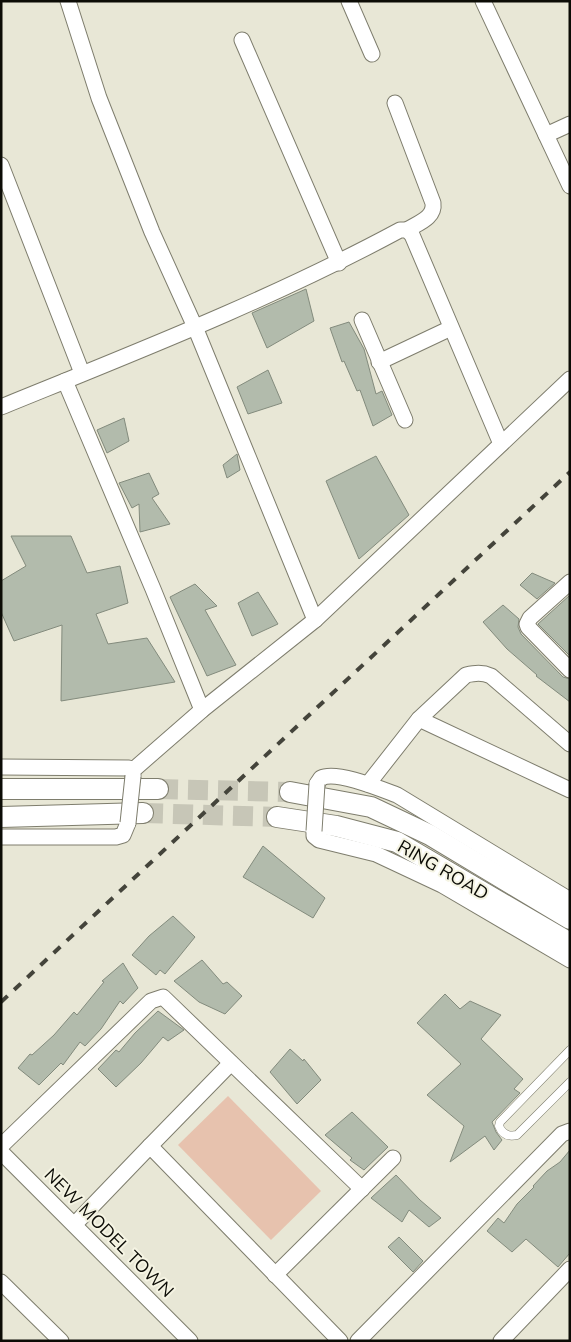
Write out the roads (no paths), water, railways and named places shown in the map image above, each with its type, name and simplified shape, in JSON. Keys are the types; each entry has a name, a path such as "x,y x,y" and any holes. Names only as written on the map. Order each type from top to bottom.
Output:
{"street":[{"path":"68,1 99,98 152,232 196,327 315,620"},
{"path":"349,1 372,54"},
{"path":"483,1 570,186"},
{"path":"242,40 339,263"},
{"path":"1,407 196,327 339,263 400,230 407,230 428,217 434,208 395,103"},
{"path":"546,135 570,124"},
{"path":"1,165 82,373"},
{"path":"407,230 412,236 501,444"},
{"path":"362,320 405,420"},
{"path":"379,362 451,328"},
{"path":"133,774 202,710 315,620 570,379"},
{"path":"65,381 150,580 202,710"},
{"path":"570,583 530,618 527,624 570,670"},
{"path":"368,784 419,719 466,675 483,673 491,676 570,744"},
{"path":"419,719 570,790"},
{"path":"1,767 129,768 133,774 135,818 123,835 116,837 1,837"},
{"path":"570,900 397,795 368,784 332,776 321,778 317,784 314,836 319,840 376,854 442,886 570,960"},
{"path":"1,789 158,788"},
{"name":"RING ROAD","path":"290,792 371,807 430,835 570,919"},
{"path":"1,817 135,818"},
{"name":"RING ROAD","path":"277,817 336,826 397,842 570,943"},
{"path":"1,1146 151,1001 159,997 166,999 362,1189"},
{"path":"75,1224 231,1063"},
{"path":"358,1341 562,1134 570,1131"},
{"path":"150,1146 340,1341"},
{"name":"NEW MODEL TOWN","path":"1,1152 190,1341"},
{"path":"276,1275 393,1158"},
{"path":"501,1341 570,1268"},
{"path":"1,1282 61,1341"}],"lane":[{"path":"570,1050 500,1122 500,1130 511,1136 517,1134 570,1082"}],"tunnel":[{"path":"158,789 290,792"},
{"path":"143,813 277,817"}],"railway":[{"path":"1,1002 570,472"}]}
